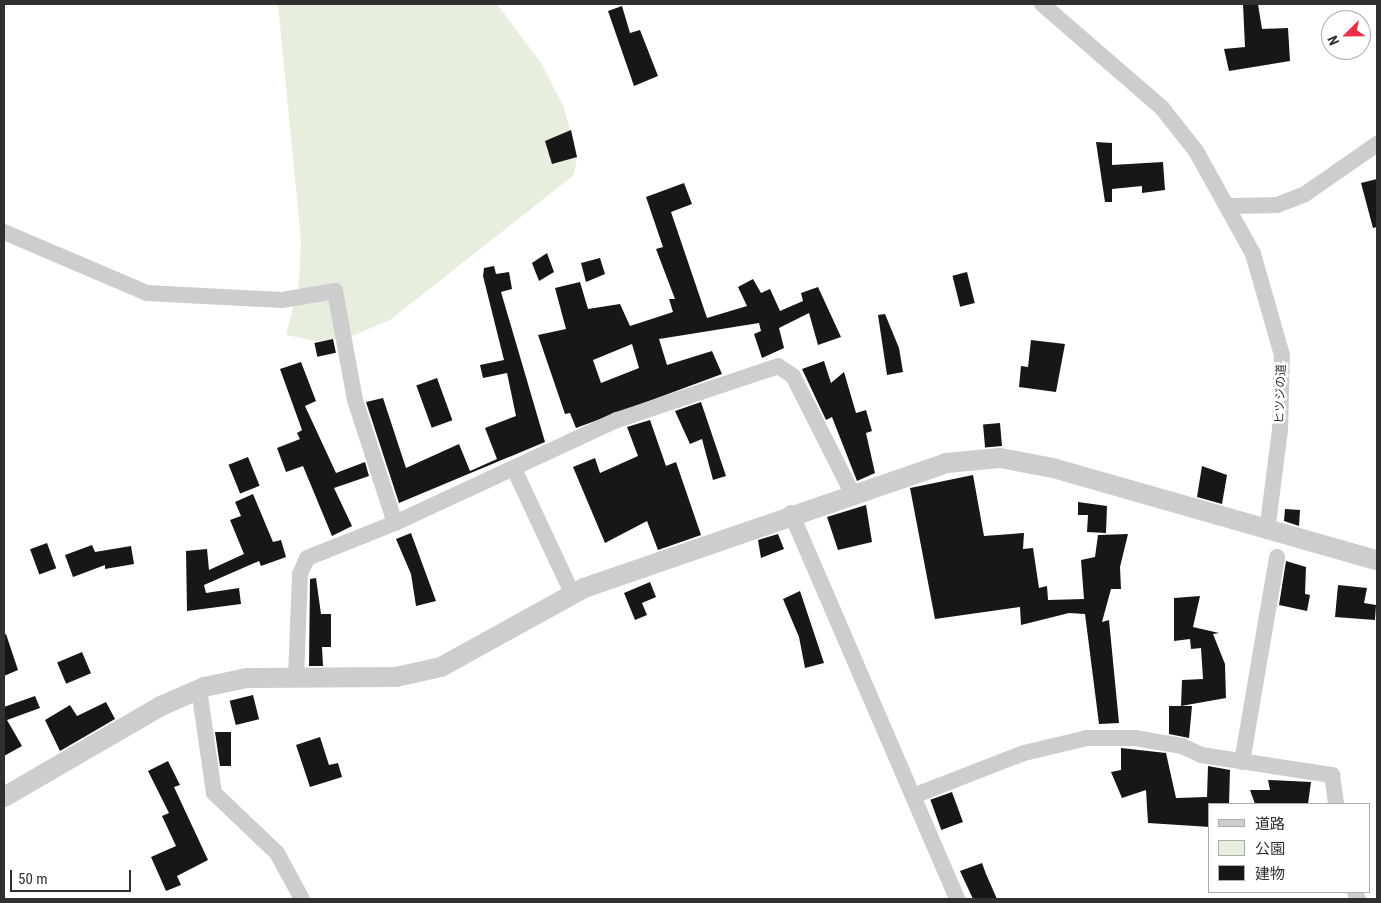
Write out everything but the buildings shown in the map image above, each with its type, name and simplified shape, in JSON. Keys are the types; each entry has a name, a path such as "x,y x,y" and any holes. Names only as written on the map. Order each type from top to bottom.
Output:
{"street":[{"name":"ヒツジの道","path":"1042,4 1162,108 1230,206 1253,254 1282,355 1280,430 1267,531"},
{"path":"1230,206 1277,205 1305,194 1377,144"},
{"path":"4,232 147,293 282,300 335,291 355,400 395,524"},
{"path":"296,678 300,574 307,558 395,524 618,420 778,366 793,376 852,493"},
{"path":"6,792 161,706 200,689 247,678 396,677 441,667 573,595 791,513 946,463 1000,458 1052,468 1267,531 1377,560"},
{"path":"514,469 573,595"},
{"path":"791,513 957,899"},
{"path":"1242,762 1277,557"},
{"path":"200,689 214,793 277,852 302,899"},
{"path":"913,796 1024,753 1087,738 1135,738 1242,762 1332,775 1336,803"}],"green space":[{"path":"278,4 497,4 541,63 564,107 577,157 574,175 390,320 347,338 316,341 286,335 299,284 301,241"}]}
